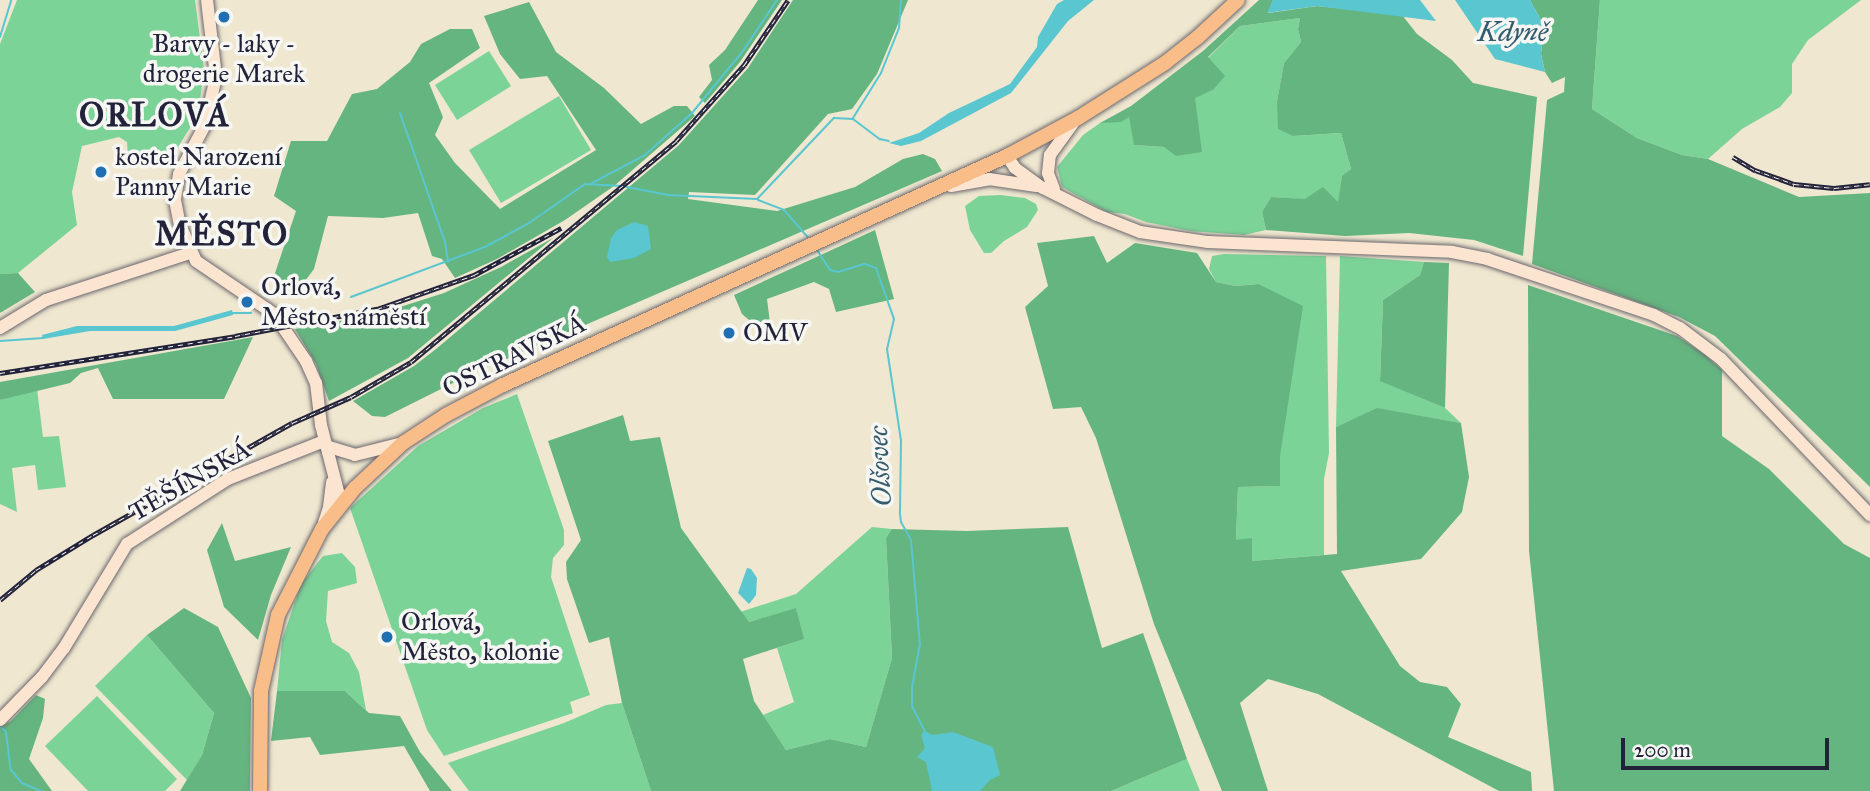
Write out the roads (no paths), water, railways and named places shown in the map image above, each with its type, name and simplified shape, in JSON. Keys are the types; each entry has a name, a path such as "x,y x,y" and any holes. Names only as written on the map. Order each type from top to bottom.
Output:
{"main road":[{"name":"OSTRAVSKÁ","path":"260,791 261,691 270,639 287,595 322,528 341,503 403,443 446,415 503,385 1007,156 1078,118 1165,63 1238,0"}],"street":[{"path":"207,0 216,78 205,125 182,166 176,191 178,218 190,253 204,268 274,314 316,383 325,444 335,472 341,503"},
{"path":"1053,191 1048,173 1050,155 1078,118"},
{"path":"1007,156 1021,163 1053,191 1120,225 1185,240 1399,248 1468,254 1654,315 1680,328 1721,359 1870,515"},
{"path":"920,195 989,179 1053,191"},
{"path":"0,328 55,296 190,253"},
{"path":"325,444 355,455 403,443"},
{"name":"TĚŠÍNSKÁ","path":"2,718 42,677 64,648 127,544 243,471 325,444"},
{"path":"322,528 335,472"}],"water":[{"path":"1064,0 1094,0 1068,21 1011,93 921,141 901,146 889,143 919,133 949,113 1010,84 1037,47 1038,37 1057,4"},
{"path":"1273,0 1420,0 1436,21 1317,6 1267,13"},
{"name":"Kdyně","path":"1455,0 1530,0 1544,26 1541,54 1545,72 1495,59"},
{"path":"634,222 648,226 651,249 634,258 610,262 607,257 611,238 617,230"},
{"path":"232,310 233,315 175,331 90,331 43,339 42,335 77,326 174,326"},
{"path":"747,568 751,569 757,578 756,595 749,604 738,593"},
{"path":"924,731 933,735 953,732 993,747 1000,775 990,780 980,791 932,791 926,762 917,757 925,748 921,735"}],"waterway":[{"path":"0,37 11,0"},
{"path":"592,183 645,155 692,113 743,51 777,0"},
{"path":"853,118 881,73 899,28 901,0"},
{"path":"400,113 445,242 448,262"},
{"path":"351,297 485,247 529,223 585,184 622,186 668,195 757,199 834,118 853,119 880,139 889,141"},
{"name":"Olšovec","path":"758,200 784,210 810,240"},
{"name":"Olšovec","path":"817,250 830,270 838,272 865,264 876,268 894,319 887,349 901,440 900,514 901,522 911,540 920,644 912,687 912,706 925,732"},
{"path":"231,313 251,313"},
{"path":"0,341 43,338"},
{"path":"0,726 6,732 11,770 22,783 41,791"}],"railway":[{"path":"0,600 36,570 93,535 292,423 351,397 411,362 676,141 744,65 788,0"},
{"path":"1733,157 1755,170 1794,184 1834,188 1870,184"},
{"path":"0,373 235,336 377,309 474,275 561,228"}],"place":[{"name":"Barvy - laky - drogerie Marek","path":"224,17"},
{"name":"kostel Narození Panny Marie","path":"101,172"},
{"name":"Orlová, Město, náměstí","path":"247,302"},
{"name":"OMV","path":"729,333"},
{"name":"Orlová, Město, kolonie","path":"387,637"}],"district":[{"name":"ORLOVÁ","path":"155,116"},
{"name":"MĚSTO","path":"222,235"}]}
